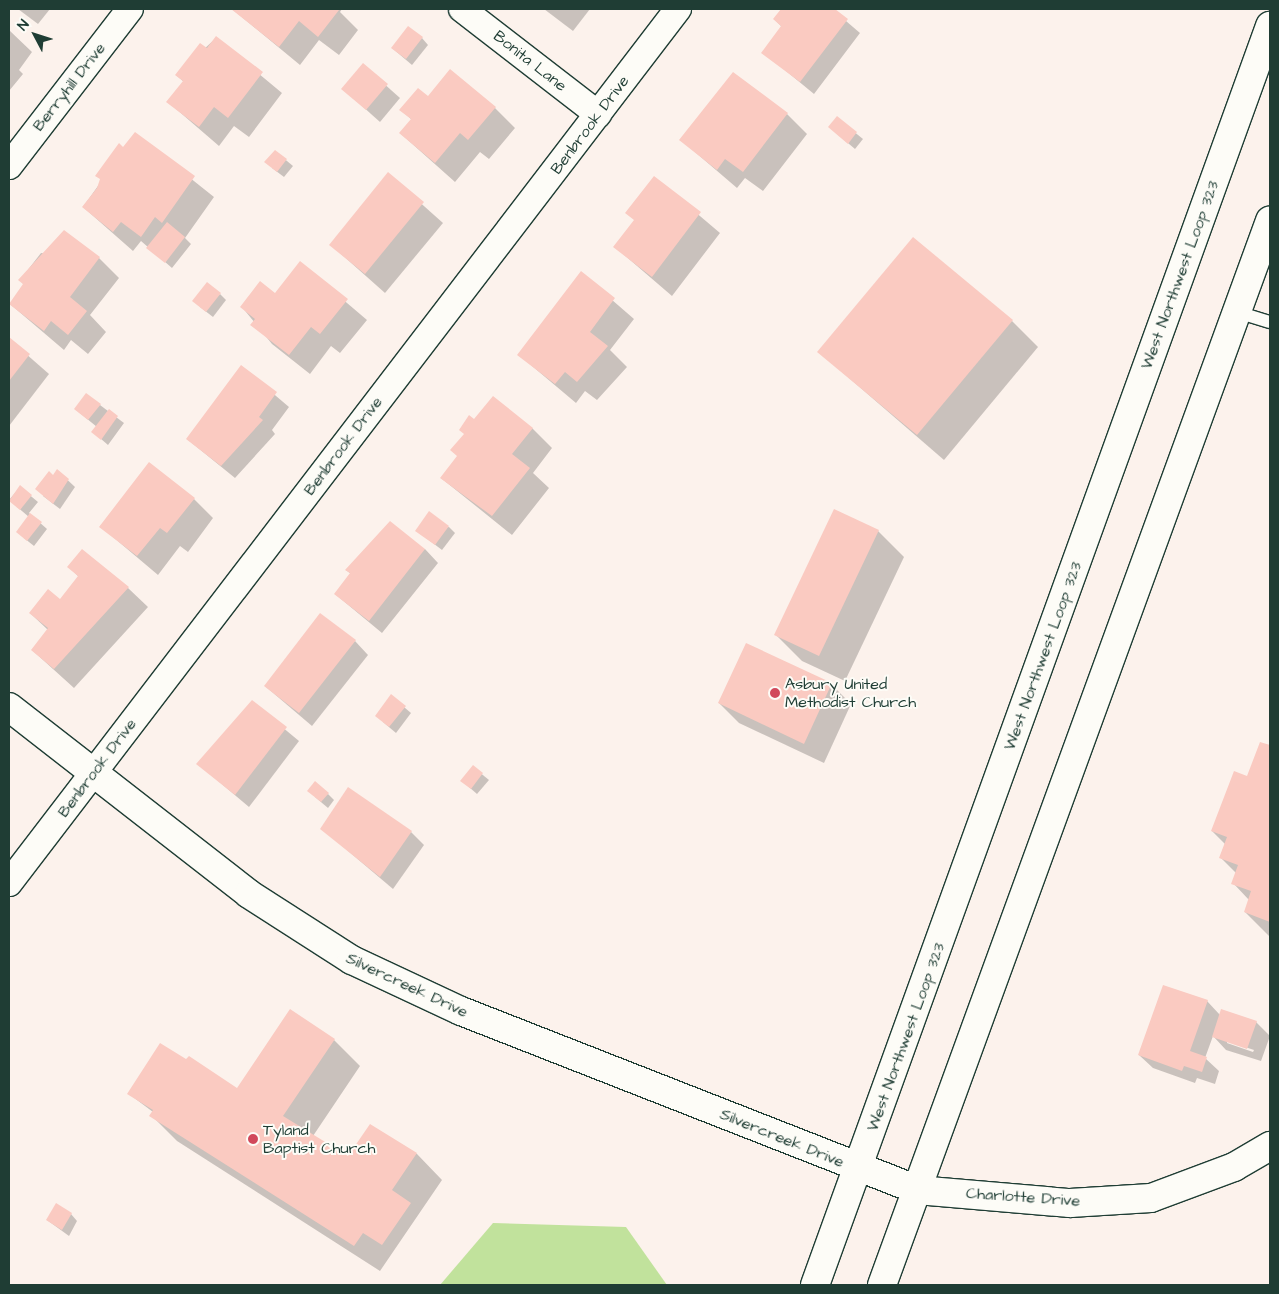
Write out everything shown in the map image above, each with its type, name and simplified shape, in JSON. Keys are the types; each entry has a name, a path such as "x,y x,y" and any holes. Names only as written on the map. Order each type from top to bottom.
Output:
{"main road":[{"name":"West Northwest Loop 323","path":"815,1285 859,1168 1270,26"},
{"path":"882,1285 1270,221"},
{"name":"Silvercreek Drive","path":"9,707 264,905 360,964 462,1011 859,1168"},
{"name":"Charlotte Drive","path":"859,1168 917,1190 1070,1203 1151,1198 1234,1167 1270,1146"}],"street":[{"name":"Berryhill Drive","path":"9,166 130,9"},
{"name":"Bonita Lane","path":"462,9 598,114"},
{"name":"Benbrook Drive","path":"9,883 678,9"}],"lane":[{"path":"1237,312 1270,322"}],"green space":[{"path":"493,1223 626,1227 667,1285 440,1285"}],"building":[{"path":"231,9 339,10 318,37 299,21 279,47"},
{"path":"781,9 835,9 848,19 800,82 761,53 781,26 773,19"},
{"path":"408,26 423,37 406,59 391,48"},
{"path":"216,36 263,72 228,118 214,107 199,127 166,102 183,81 175,75 200,43 207,48"},
{"path":"363,63 388,84 366,110 341,89"},
{"path":"450,69 496,107 468,140 460,133 435,163 399,133 411,119 399,110 418,88 428,96"},
{"path":"733,72 788,113 743,172 725,159 717,170 679,140"},
{"path":"837,116 857,132 848,144 828,127"},
{"path":"135,132 195,176 162,223 155,217 141,237 121,222 113,232 82,207 97,188 100,179 95,176 119,143 123,147"},
{"path":"275,150 287,159 277,172 264,162"},
{"path":"388,172 424,202 365,274 329,245"},
{"path":"654,176 701,212 652,277 613,247 634,220 625,213"},
{"path":"167,222 185,237 165,263 146,248"},
{"path":"64,230 100,257 70,297 87,311 68,335 51,321 44,331 9,304 23,284 18,280"},
{"path":"913,237 1013,320 917,435 817,352"},
{"path":"300,261 348,299 320,334 311,327 289,355 250,325 255,319 240,307 260,281 275,293"},
{"path":"581,271 615,298 590,332 608,346 577,382 565,372 555,384 517,355"},
{"path":"207,282 221,293 206,312 192,301"},
{"path":"9,337 30,354 9,381"},
{"path":"241,365 277,392 259,417 263,420 221,466 186,439"},
{"path":"86,393 101,404 88,420 74,409"},
{"path":"493,396 533,428 512,454 530,468 492,516 440,478 457,456 450,450 464,434 459,430 469,415 474,419"},
{"path":"109,409 118,416 101,440 91,432"},
{"path":"149,462 195,498 167,533 160,528 137,556 99,527"},
{"path":"57,469 69,479 53,504 35,489 49,471 53,475"},
{"path":"20,485 32,495 20,510 9,501"},
{"path":"834,509 879,530 819,656 774,635"},
{"path":"429,511 449,526 435,545 415,531"},
{"path":"30,513 42,522 27,541 16,532"},
{"path":"390,521 425,549 369,621 334,594 350,573 345,570"},
{"path":"82,549 129,587 54,669 31,650 48,628 29,613 48,589 60,599 78,576 67,567"},
{"path":"320,613 356,640 299,713 264,686"},
{"name":"Asbury United Methodist Church","path":"746,643 832,683 804,744 718,703"},
{"path":"391,694 406,706 389,727 375,716"},
{"path":"252,700 287,727 235,795 196,764"},
{"path":"1260,742 1270,745 1270,922 1244,912 1251,891 1231,884 1238,865 1219,858 1227,837 1211,831 1234,771 1247,776"},
{"path":"473,765 483,773 471,789 460,781"},
{"path":"315,781 329,793 321,802 307,791"},
{"path":"348,787 412,831 380,877 320,829"},
{"path":"1163,985 1208,1000 1190,1051 1207,1057 1202,1072 1184,1066 1182,1071 1138,1055"},
{"name":"Tyland Baptist Church","path":"290,1009 335,1039 283,1116 348,1156 370,1124 417,1153 392,1190 411,1203 382,1245 363,1233 354,1246 149,1116 153,1110 127,1094 160,1043 186,1059 189,1056 237,1088"},
{"path":"1221,1009 1257,1021 1247,1049 1212,1037"},
{"path":"56,1203 72,1213 62,1230 46,1220"}],"place":[{"name":"Asbury United Methodist Church","path":"775,693"},
{"name":"Tyland Baptist Church","path":"253,1139"}]}
